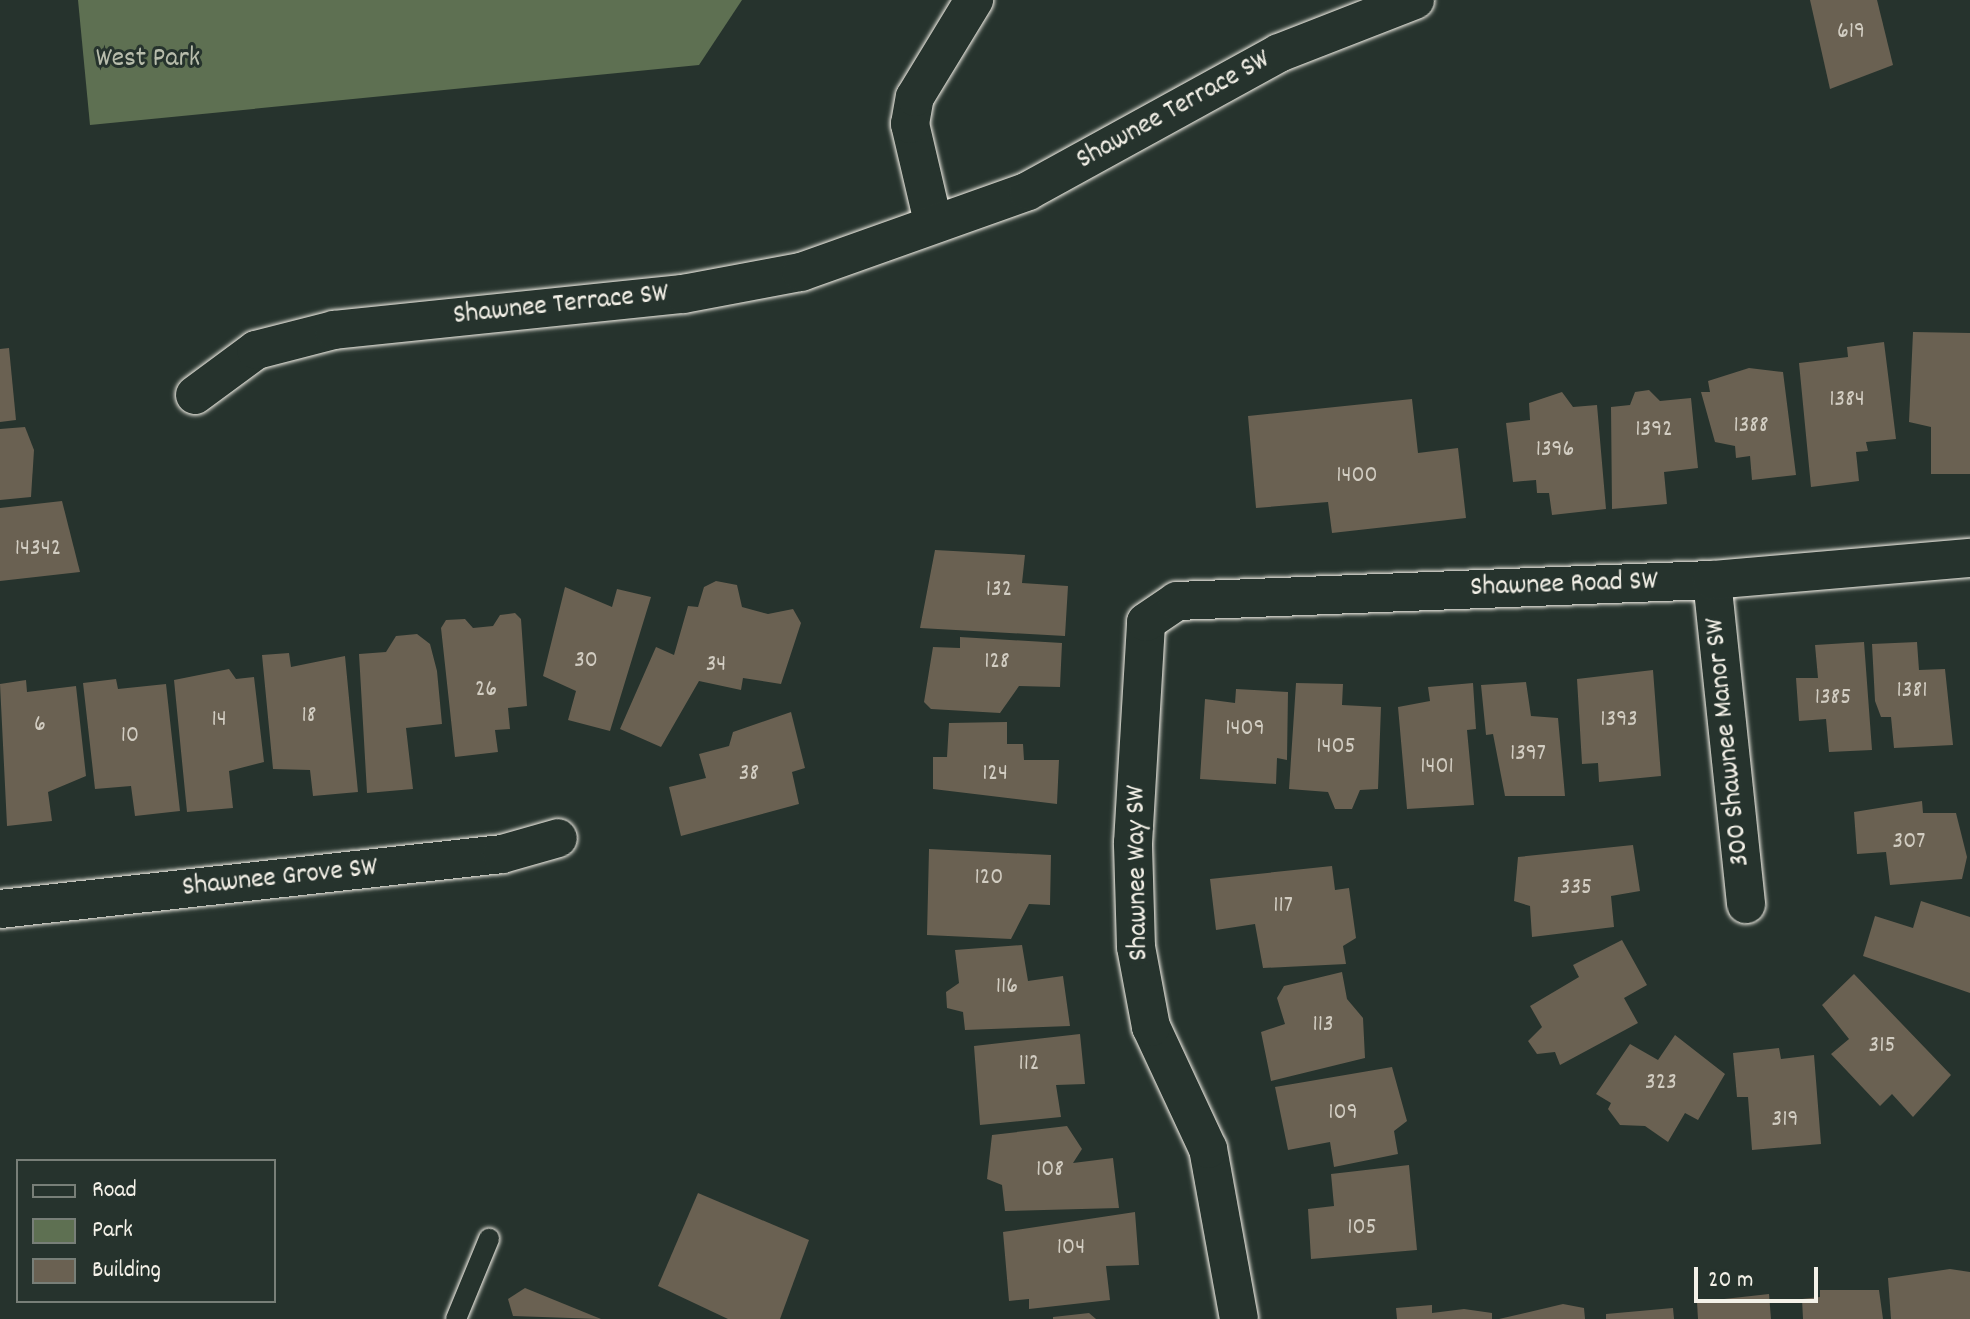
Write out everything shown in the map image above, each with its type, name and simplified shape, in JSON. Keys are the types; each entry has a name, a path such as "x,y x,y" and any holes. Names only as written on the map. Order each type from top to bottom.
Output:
{"street":[{"path":"933,222 910,124 915,97 974,0"},
{"name":"Shawnee Terrace SW","path":"195,395 278,341 683,294 801,272 933,222 1028,191 1279,53 1415,0"},
{"name":"Shawnee Road SW","path":"1161,611 1177,601 1712,580 1970,558"},
{"name":"300 Shawnee Manor SW","path":"1712,580 1746,904"},
{"name":"Shawnee Way SW","path":"1161,611 1146,622 1140,702 1136,947 1151,1027 1208,1149 1239,1319"},
{"name":"Shawnee Grove SW","path":"0,909 502,854 558,838"}],"lane":[{"path":"456,1319 489,1239"}],"green space":[{"name":"West Park","path":"78,0 742,0 699,65 90,125"}],"building":[{"path":"1810,0 1877,0 1893,65 1830,89"},
{"path":"1913,332 1970,333 1970,474 1931,474 1931,427 1909,422"},
{"path":"1884,342 1896,439 1866,442 1868,451 1856,452 1859,481 1811,487 1799,363 1848,357 1847,347"},
{"path":"9,348 16,420 0,422 0,349"},
{"path":"1749,368 1783,372 1796,475 1752,480 1750,456 1736,458 1735,446 1715,442 1701,392 1710,392 1708,381"},
{"path":"1649,390 1660,401 1691,398 1698,468 1664,472 1667,504 1612,509 1611,407 1630,405 1635,392"},
{"path":"1562,392 1573,407 1597,405 1606,509 1552,515 1549,493 1537,493 1536,480 1513,482 1506,423 1530,420 1529,403"},
{"path":"1412,399 1418,453 1458,448 1466,518 1332,533 1328,502 1256,508 1248,416"},
{"path":"25,427 34,450 31,497 0,500 0,429"},
{"path":"62,501 80,572 0,581 0,508"},
{"path":"935,550 1025,555 1022,583 1068,586 1065,636 920,628"},
{"path":"716,581 737,585 742,607 768,614 793,609 801,623 781,684 743,678 741,690 699,681 661,747 620,729 656,647 674,655 688,606 698,607 704,587"},
{"path":"565,587 612,607 617,589 651,597 610,731 568,720 576,691 543,676"},
{"path":"515,613 521,619 527,706 508,708 510,729 495,730 498,752 455,757 441,628 446,620 465,619 473,628 493,626 500,615"},
{"path":"417,634 430,644 437,671 442,724 406,728 413,789 367,793 359,654 386,652 396,636"},
{"path":"960,637 1062,643 1060,687 1019,686 1000,713 931,709 924,702 933,647 960,648"},
{"path":"1864,642 1872,750 1829,752 1826,719 1799,721 1796,678 1818,678 1815,645"},
{"path":"1917,642 1919,670 1945,669 1953,745 1894,748 1891,717 1881,717 1875,701 1872,644"},
{"path":"289,653 291,667 345,656 358,792 313,796 310,770 273,769 262,655"},
{"path":"229,669 236,679 254,677 264,762 229,771 233,808 187,812 174,680"},
{"path":"1653,670 1661,776 1599,782 1598,763 1582,764 1577,679"},
{"path":"116,679 118,689 166,684 180,811 135,816 131,786 95,789 83,683"},
{"path":"26,680 27,692 76,686 86,776 48,792 52,821 7,826 0,684"},
{"path":"1526,682 1531,716 1558,718 1565,796 1505,796 1493,734 1486,735 1481,685"},
{"path":"1296,683 1343,684 1342,705 1381,707 1378,789 1360,790 1352,809 1335,809 1328,792 1289,789"},
{"path":"1473,683 1476,729 1467,730 1474,805 1407,809 1398,707 1430,701 1428,687"},
{"path":"1236,689 1288,692 1287,760 1277,758 1276,784 1200,779 1205,699 1235,703"},
{"path":"791,712 805,768 792,772 799,804 681,836 669,787 706,778 699,754 729,746 733,732"},
{"path":"1007,722 1007,744 1023,744 1024,760 1059,760 1057,804 933,789 933,757 947,757 949,723"},
{"path":"1922,801 1923,813 1956,813 1967,857 1962,879 1890,885 1886,852 1857,854 1854,812"},
{"path":"1633,845 1640,891 1611,896 1614,927 1532,937 1530,906 1514,901 1518,857"},
{"path":"929,849 1051,855 1050,905 1029,904 1011,939 927,935"},
{"path":"1332,866 1335,890 1349,888 1356,938 1343,946 1346,964 1263,968 1255,924 1216,930 1210,879"},
{"path":"1921,901 1970,917 1970,993 1863,956 1875,916 1913,928"},
{"path":"1622,940 1647,985 1624,998 1638,1023 1560,1065 1555,1052 1537,1054 1528,1041 1542,1027 1530,1006 1579,977 1573,965"},
{"path":"1022,945 1028,981 1063,976 1070,1026 965,1030 963,1012 947,1008 946,992 959,983 955,950"},
{"path":"1342,972 1347,999 1363,1018 1365,1058 1271,1081 1261,1032 1285,1024 1277,998 1284,986"},
{"path":"1854,974 1951,1075 1913,1117 1892,1094 1880,1106 1831,1054 1849,1039 1822,1005"},
{"path":"1080,1034 1085,1084 1056,1085 1061,1117 980,1125 974,1046"},
{"path":"1675,1035 1725,1074 1698,1120 1685,1113 1668,1142 1645,1126 1620,1125 1608,1109 1611,1103 1596,1094 1630,1044 1658,1060"},
{"path":"1779,1048 1781,1059 1814,1055 1821,1144 1752,1150 1748,1097 1737,1097 1733,1053"},
{"path":"1392,1067 1407,1121 1394,1131 1398,1154 1334,1167 1330,1142 1288,1150 1275,1087"},
{"path":"1067,1126 1082,1149 1073,1163 1113,1158 1119,1208 1005,1211 1002,1185 987,1179 992,1135"},
{"path":"1409,1165 1417,1250 1311,1259 1308,1209 1334,1206 1331,1174"},
{"path":"698,1193 809,1240 780,1319 728,1319 658,1286"},
{"path":"1135,1212 1139,1265 1106,1266 1110,1300 1029,1309 1029,1299 1009,1301 1003,1232"},
{"path":"1950,1269 1970,1272 1970,1319 1891,1319 1888,1278"},
{"path":"525,1288 601,1319 513,1316 508,1299"},
{"path":"1820,1290 1879,1290 1883,1319 1803,1319 1802,1299 1820,1297"},
{"path":"1769,1294 1771,1319 1698,1319 1697,1302"},
{"path":"1563,1304 1584,1308 1585,1319 1499,1319"},
{"path":"1432,1305 1432,1313 1464,1309 1492,1313 1492,1319 1397,1319 1396,1308"},
{"path":"1673,1308 1674,1319 1606,1319 1606,1314"},
{"path":"1089,1313 1096,1319 1053,1319 1053,1317"}]}
